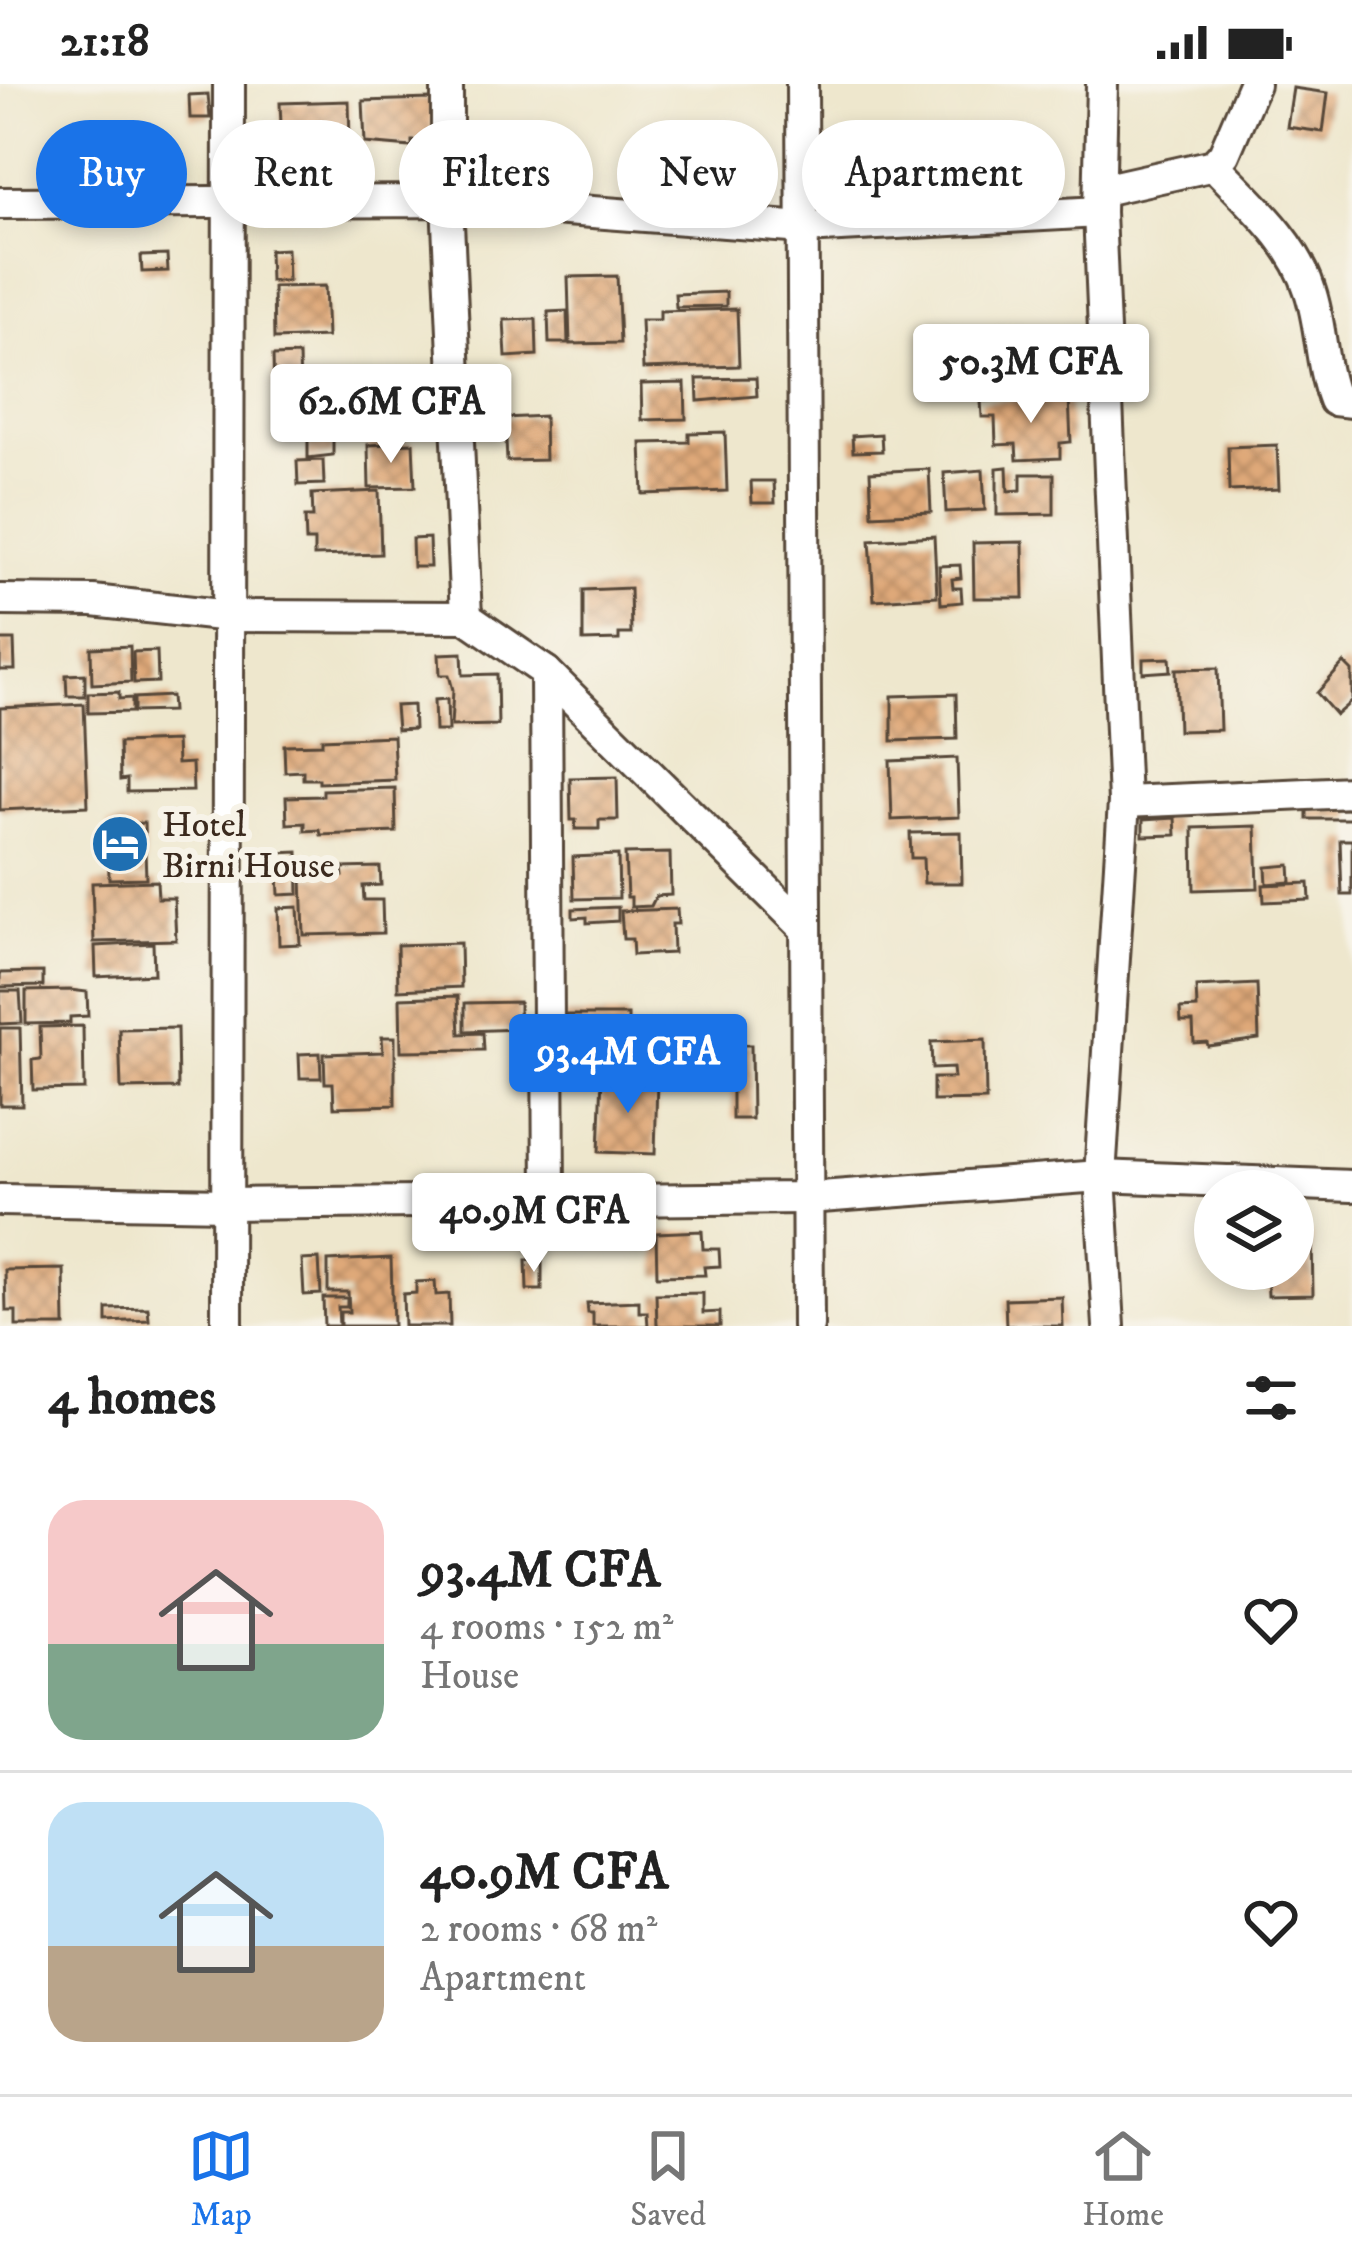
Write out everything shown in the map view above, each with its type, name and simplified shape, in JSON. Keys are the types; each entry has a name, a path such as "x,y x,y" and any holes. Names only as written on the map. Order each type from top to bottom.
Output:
{"street":[{"path":"229,84 229,120"},
{"path":"447,84 447,120"},
{"path":"802,84 802,120"},
{"path":"1102,84 1100,201 1124,802 1100,1176 1109,1326"},
{"path":"1065,204 1100,201 1214,166 1224,154 1254,84"},
{"path":"1214,166 1276,231 1299,270 1310,290 1323,372 1334,400 1352,402"},
{"path":"0,203 211,203"},
{"path":"593,212 802,228"},
{"path":"227,1326 228,228"},
{"path":"447,228 466,617"},
{"path":"804,228 808,1326"},
{"path":"0,600 93,602 229,616 466,617 545,672 806,929"},
{"path":"545,672 549,1200"},
{"path":"1124,802 1352,792"},
{"path":"0,1200 226,1204 808,1198 1100,1176 1352,1186"}],"building":[{"path":"1293,88 1328,93 1323,132 1287,127"},
{"path":"208,94 210,118 190,118 189,95"},
{"path":"431,99 432,120 399,120 399,146 375,144 375,120 364,120 363,101"},
{"path":"349,101 349,120 281,120 280,103"},
{"path":"287,249 288,281 270,281 269,250"},
{"path":"167,255 168,271 142,272 141,256"},
{"path":"617,276 620,343 570,344 568,277"},
{"path":"325,286 327,337 274,339 273,287"},
{"path":"726,292 726,306 676,307 675,294"},
{"path":"737,309 739,366 643,369 641,320 660,320 660,311"},
{"path":"567,311 568,343 549,343 548,312"},
{"path":"536,319 537,355 506,357 504,320"},
{"path":"299,355 300,392 274,393 273,356"},
{"path":"756,378 757,396 698,401 697,379"},
{"path":"685,383 686,419 642,420 641,384"},
{"path":"1069,398 1071,442 1060,443 1060,458 1017,460 1016,444 996,445 995,417 982,417 981,401"},
{"path":"544,416 545,460 507,461 505,418"},
{"path":"334,419 361,419 362,437 334,438"},
{"path":"725,432 727,491 643,494 641,443 689,442 689,433"},
{"path":"881,434 882,451 853,452 852,436"},
{"path":"308,437 333,438 333,455 308,458"},
{"path":"413,443 415,487 369,488 368,445"},
{"path":"1277,445 1279,489 1229,491 1228,447"},
{"path":"323,460 324,484 298,485 297,461"},
{"path":"1007,467 1008,491 1021,490 1021,474 1054,474 1054,514 997,515 997,468"},
{"path":"929,469 931,512 872,515 870,472"},
{"path":"983,470 985,510 946,512 944,473"},
{"path":"751,481 774,481 775,503 752,503"},
{"path":"379,491 381,554 314,556 314,541 306,541 305,517 313,517 312,494"},
{"path":"934,536 937,596 874,600 870,540"},
{"path":"429,538 430,567 413,567 412,539"},
{"path":"1023,542 1024,598 974,598 973,543"},
{"path":"960,565 961,578 952,579 953,588 961,588 962,602 941,604 939,566"},
{"path":"630,588 631,634 619,634 619,640 583,641 583,590"},
{"path":"0,640 14,640 15,670 0,670"},
{"path":"130,646 131,682 92,684 91,648"},
{"path":"157,651 158,682 134,683 133,652"},
{"path":"462,653 463,675 497,674 498,725 451,726 453,690 449,675 440,675 439,654"},
{"path":"1170,658 1171,671 1143,673 1143,659"},
{"path":"1344,663 1352,671 1352,701 1336,715 1317,693"},
{"path":"1218,668 1220,730 1178,731 1176,669"},
{"path":"85,674 85,696 67,696 66,675"},
{"path":"119,692 119,699 132,698 132,712 88,713 88,693"},
{"path":"956,694 957,739 892,741 892,696"},
{"path":"171,696 172,711 134,712 134,698"},
{"path":"447,699 448,731 435,731 434,700"},
{"path":"84,704 88,806 0,810 0,708"},
{"path":"413,705 414,729 397,730 395,706"},
{"path":"393,736 395,780 319,783 319,779 303,779 303,771 285,772 284,745"},
{"path":"176,741 177,764 192,763 193,791 127,792 127,779 120,780 119,743"},
{"path":"957,758 959,817 892,820 890,761"},
{"path":"617,777 618,820 599,820 599,829 575,829 570,778"},
{"path":"395,788 396,832 321,835 320,830 305,831 305,823 287,824 286,797 323,796 323,790"},
{"path":"1307,809 1352,809 1352,819 1307,819"},
{"path":"1175,818 1176,835 1143,836 1143,820"},
{"path":"144,823 146,878 109,879 108,824"},
{"path":"1256,826 1258,888 1194,890 1193,828"},
{"path":"961,832 962,883 924,883 923,858 911,858 910,833"},
{"path":"1340,840 1352,840 1352,895 1342,895"},
{"path":"298,852 299,894 279,895 277,853"},
{"path":"670,853 671,895 656,896 651,906 631,907 625,854"},
{"path":"618,855 619,898 574,899 573,857"},
{"path":"1290,865 1291,882 1267,884 1266,867"},
{"path":"380,867 381,885 363,886 364,900 382,900 383,933 304,935 302,877 343,876 342,868"},
{"path":"157,881 158,898 174,898 176,940 94,942 92,883"},
{"path":"1309,883 1310,900 1264,902 1263,885"},
{"path":"298,907 300,944 279,945 278,908"},
{"path":"618,907 618,921 587,923 587,917 573,918 573,909"},
{"path":"677,909 678,924 672,924 673,953 633,955 632,939 623,939 621,911"},
{"path":"153,943 154,974 96,977 95,946"},
{"path":"460,943 461,987 398,990 397,945"},
{"path":"43,972 43,986 0,987 0,973"},
{"path":"1257,984 1259,1039 1208,1046 1207,1042 1194,1043 1193,1022 1181,1022 1180,1009 1197,1008 1196,987"},
{"path":"0,991 20,991 22,1023 0,1024"},
{"path":"26,991 87,992 88,1016 70,1017 70,1023 26,1024"},
{"path":"458,996 460,1034 483,1033 484,1050 401,1051 400,998"},
{"path":"519,1002 519,1029 465,1031 465,1003"},
{"path":"563,1015 628,1015 628,1034 661,1034 661,1071 590,1070 590,1051 607,1051 607,1032 563,1033"},
{"path":"83,1026 84,1089 33,1090 32,1060 41,1059 40,1027"},
{"path":"0,1028 20,1028 22,1105 0,1105"},
{"path":"177,1028 178,1088 121,1089 119,1029"},
{"path":"382,1037 395,1037 395,1105 334,1107 333,1083 325,1083 324,1054 383,1052"},
{"path":"985,1040 986,1100 933,1101 933,1078 954,1078 953,1068 932,1069 931,1042"},
{"path":"732,1045 751,1045 752,1119 732,1119"},
{"path":"320,1053 321,1078 300,1078 299,1054"},
{"path":"602,1077 657,1079 655,1154 599,1152"},
{"path":"702,1231 703,1249 719,1249 720,1266 704,1267 705,1275 657,1276 656,1233"},
{"path":"391,1258 393,1326 340,1326 340,1312 349,1312 348,1292 328,1292 328,1261"},
{"path":"319,1259 321,1294 304,1295 302,1260"},
{"path":"526,1260 542,1260 542,1290 527,1290"},
{"path":"64,1269 65,1326 16,1326 16,1311 6,1311 5,1270"},
{"path":"435,1281 436,1295 449,1294 450,1326 404,1326 403,1294 416,1293 416,1282"},
{"path":"1268,1290 1313,1290 1313,1295 1268,1296"},
{"path":"703,1293 703,1313 720,1312 720,1326 657,1326 656,1294"},
{"path":"1062,1297 1063,1326 1006,1326 1005,1299"},
{"path":"323,1298 347,1298 347,1307 338,1307 339,1326 324,1326"},
{"path":"639,1301 639,1312 647,1312 648,1326 593,1326 593,1313 588,1313 587,1303"},
{"path":"148,1308 149,1320 107,1322 107,1309"}],"place":[{"name":"Hotel Birni House","path":"120,844"}]}
